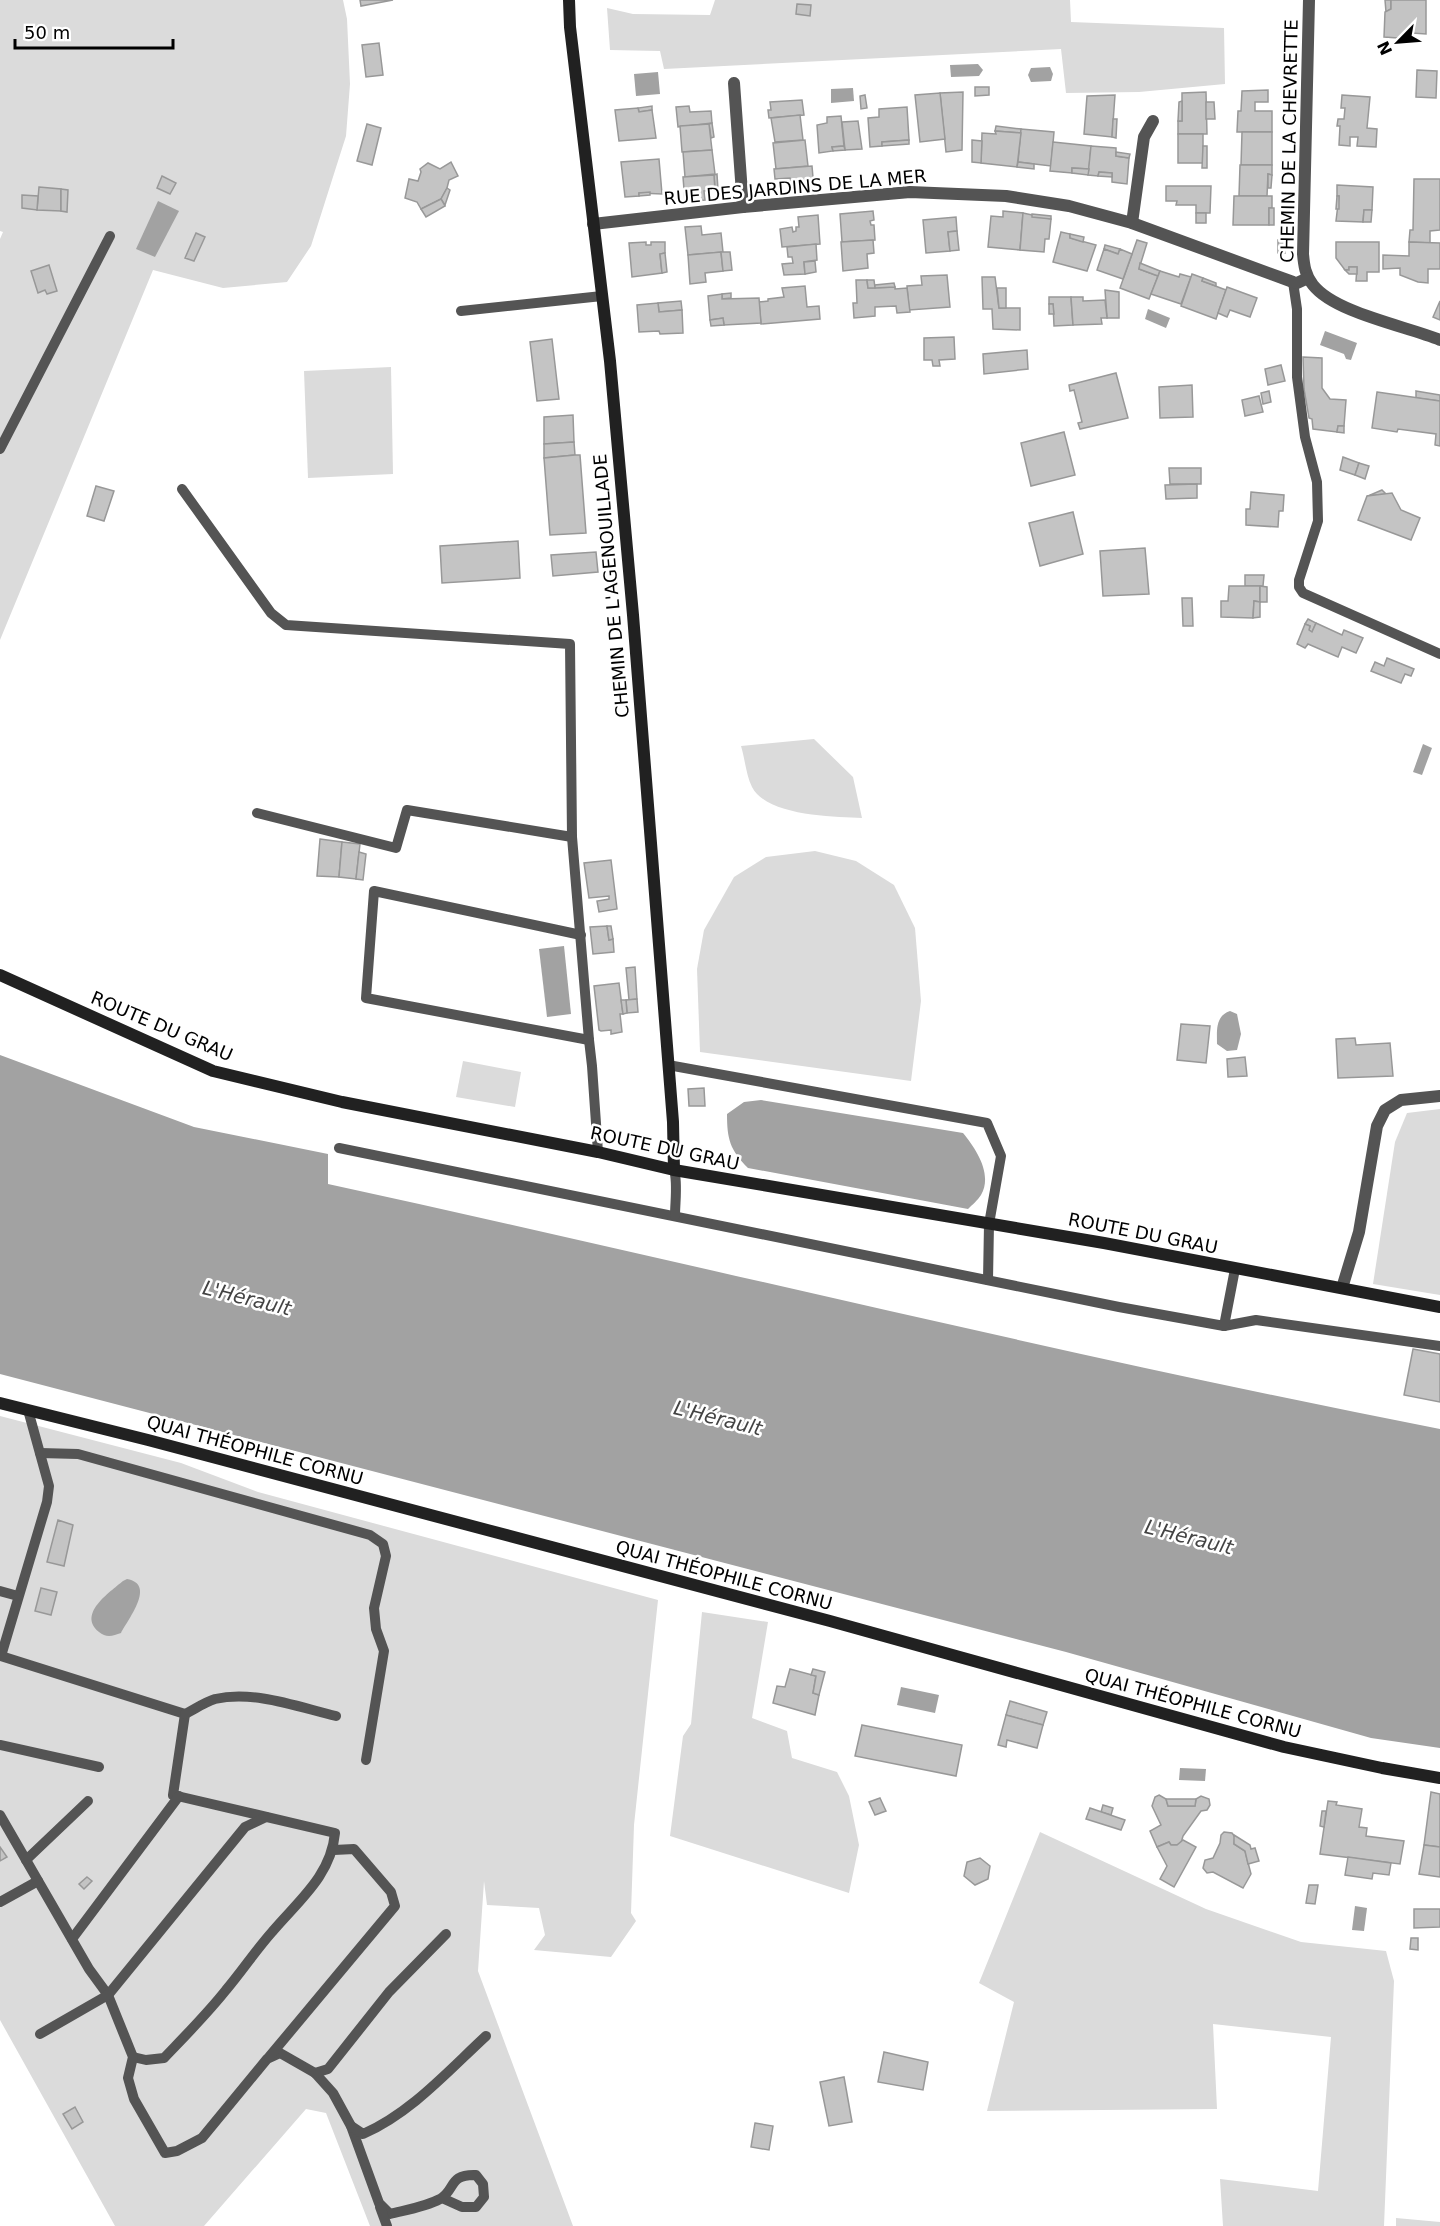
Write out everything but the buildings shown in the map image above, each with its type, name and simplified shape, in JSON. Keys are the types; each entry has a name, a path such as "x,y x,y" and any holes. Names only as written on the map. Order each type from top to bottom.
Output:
{"street":[{"name":"CHEMIN DE L'AGENOUILLADE","path":"569,0 570,27 602,296 634,627 674,1170"},
{"name":"CHEMIN DE LA CHEVRETTE","path":"1309,0 1303,254 1305,272 1317,289 1328,298 1360,313 1440,340"},
{"path":"734,83 743,207"},
{"path":"1132,223 1144,137 1153,121"},
{"name":"RUE DES JARDINS DE LA MER","path":"593,224 743,207 910,192 1006,196 1069,206 1132,223 1293,282"},
{"path":"1293,282 1297,283 1308,278"},
{"name":"ROUTE DU GRAU","path":"0,975 213,1071 342,1102 598,1152 674,1170 1104,1244 1440,1307"},
{"path":"1342,1288 1359,1232 1377,1126 1385,1110 1401,1100 1440,1096"},
{"name":"QUAI THÉOPHILE CORNU","path":"0,1403 148,1440 830,1621 1284,1748 1440,1778"}],"lane":[{"path":"0,449 110,236"},
{"path":"1293,282 1297,309 1297,377 1305,437 1317,482 1318,521 1301,573 1299,587 1303,593 1440,654"},
{"path":"461,311 602,296"},
{"path":"182,489 271,613 286,625 570,644 572,837 598,1152"},
{"path":"257,813 396,848 407,810 572,837"},
{"path":"581,935 374,891 366,998 588,1040"},
{"path":"668,1065 987,1123 1001,1156 989,1224 988,1280"},
{"path":"339,1148 1224,1326 1256,1320 1440,1347"},
{"path":"674,1170 677,1179 674,1193 675,1216"},
{"path":"1224,1326 1235,1269"},
{"path":"28,1410 49,1486 1,1660 185,1713 212,1700 230,1696 254,1697 336,1716"},
{"path":"40,1453 78,1454 370,1535 383,1544 386,1556 374,1608 376,1629 384,1651 366,1760"},
{"path":"0,1591 18,1596"},
{"path":"133,2057 146,2060 164,2058 226,1991 273,1930 296,1908 317,1880 334,1850 335,1833 173,1795 185,1713"},
{"path":"0,1745 99,1767"},
{"path":"72,1939 179,1796"},
{"path":"26,1860 88,1801"},
{"path":"0,1815 89,1970 108,1995 133,2057 128,2078 134,2099 165,2153 177,2151 202,2138 395,1906 391,1892 354,1849 334,1850"},
{"path":"40,2034 108,1995 245,1827 267,1817"},
{"path":"0,1902 38,1881"},
{"path":"315,2073 328,2069 389,1992 446,1934"},
{"path":"351,2126 363,2134 385,2124 421,2096 486,2036"},
{"path":"267,2059 280,2053 315,2073 333,2093 351,2126 387,2226"},
{"path":"379,2204 390,2214 442,2198"}],"shaded area":[{"path":"0,0 343,0 347,19 350,84 346,136 311,246 287,282 223,288 153,270 0,640 0,239 3,232 0,231"},
{"path":"715,0 1070,0 1071,22 1224,28 1225,84 1139,92 1066,93 1061,49 664,69 660,51 610,50 607,8 633,14 710,15"},
{"path":"391,367 393,474 308,478 304,371"},
{"path":"814,739 853,777 862,818 818,815 786,809 760,797 752,787 741,746"},
{"path":"815,851 856,861 894,885 915,928 921,1001 911,1081 700,1052 697,969 704,930 734,877 766,857"},
{"path":"463,1061 521,1072 515,1107 456,1097"},
{"path":"1440,1109 1440,1295 1373,1284 1395,1142 1407,1113"},
{"path":"0,1416 181,1463 258,1492 658,1600 634,1825 631,1913 636,1921 611,1957 534,1950 545,1935 539,1908 487,1905 484,1881 478,1971 573,2226 370,2226 326,2113 306,2109 204,2226 115,2226 0,2020"},
{"path":"702,1612 768,1622 752,1718 787,1731 792,1758 837,1772 849,1796 859,1845 849,1893 670,1836 683,1736 691,1724"},
{"path":"1040,1832 1206,1909 1301,1942 1386,1951 1394,1981 1384,2226 1223,2226 1220,2179 1318,2191 1331,2037 1213,2024 1217,2109 987,2111 1014,2002 979,1983"},
{"path":"1396,2218 1440,2222 1440,2226 1396,2226"}],"water":[{"path":"978,64 983,70 979,76 951,77 950,65"},
{"path":"1050,67 1053,74 1051,81 1031,82 1028,75 1031,68"},
{"path":"658,72 660,94 636,96 634,74"},
{"path":"853,88 854,101 831,103 831,89"},
{"path":"158,201 179,211 155,257 136,249"},
{"path":"1148,309 1170,318 1166,328 1145,319"},
{"path":"1325,331 1357,343 1351,360 1346,359 1344,354 1320,345"},
{"path":"1423,744 1432,748 1422,775 1413,772"},
{"path":"564,946 571,1014 547,1017 539,949"},
{"path":"1230,1011 1237,1014 1241,1034 1237,1050 1227,1051 1217,1044 1217,1029 1219,1020"},
{"name":"L'Hérault","path":"0,1055 194,1127 328,1154 328,1184 1022,1341 1440,1429 1440,1748 1371,1738 1066,1652 0,1374"},
{"path":"761,1100 963,1133 978,1154 984,1170 985,1179 981,1195 968,1209 748,1168 733,1150 727,1114 744,1102"},
{"path":"127,1579 135,1582 139,1587 138,1602 121,1633 112,1636 104,1635 93,1625 93,1611 104,1597"},
{"path":"901,1687 939,1695 935,1713 897,1705"},
{"path":"1180,1768 1206,1769 1205,1781 1179,1780"},
{"path":"1355,1906 1367,1908 1364,1931 1352,1930"}]}
